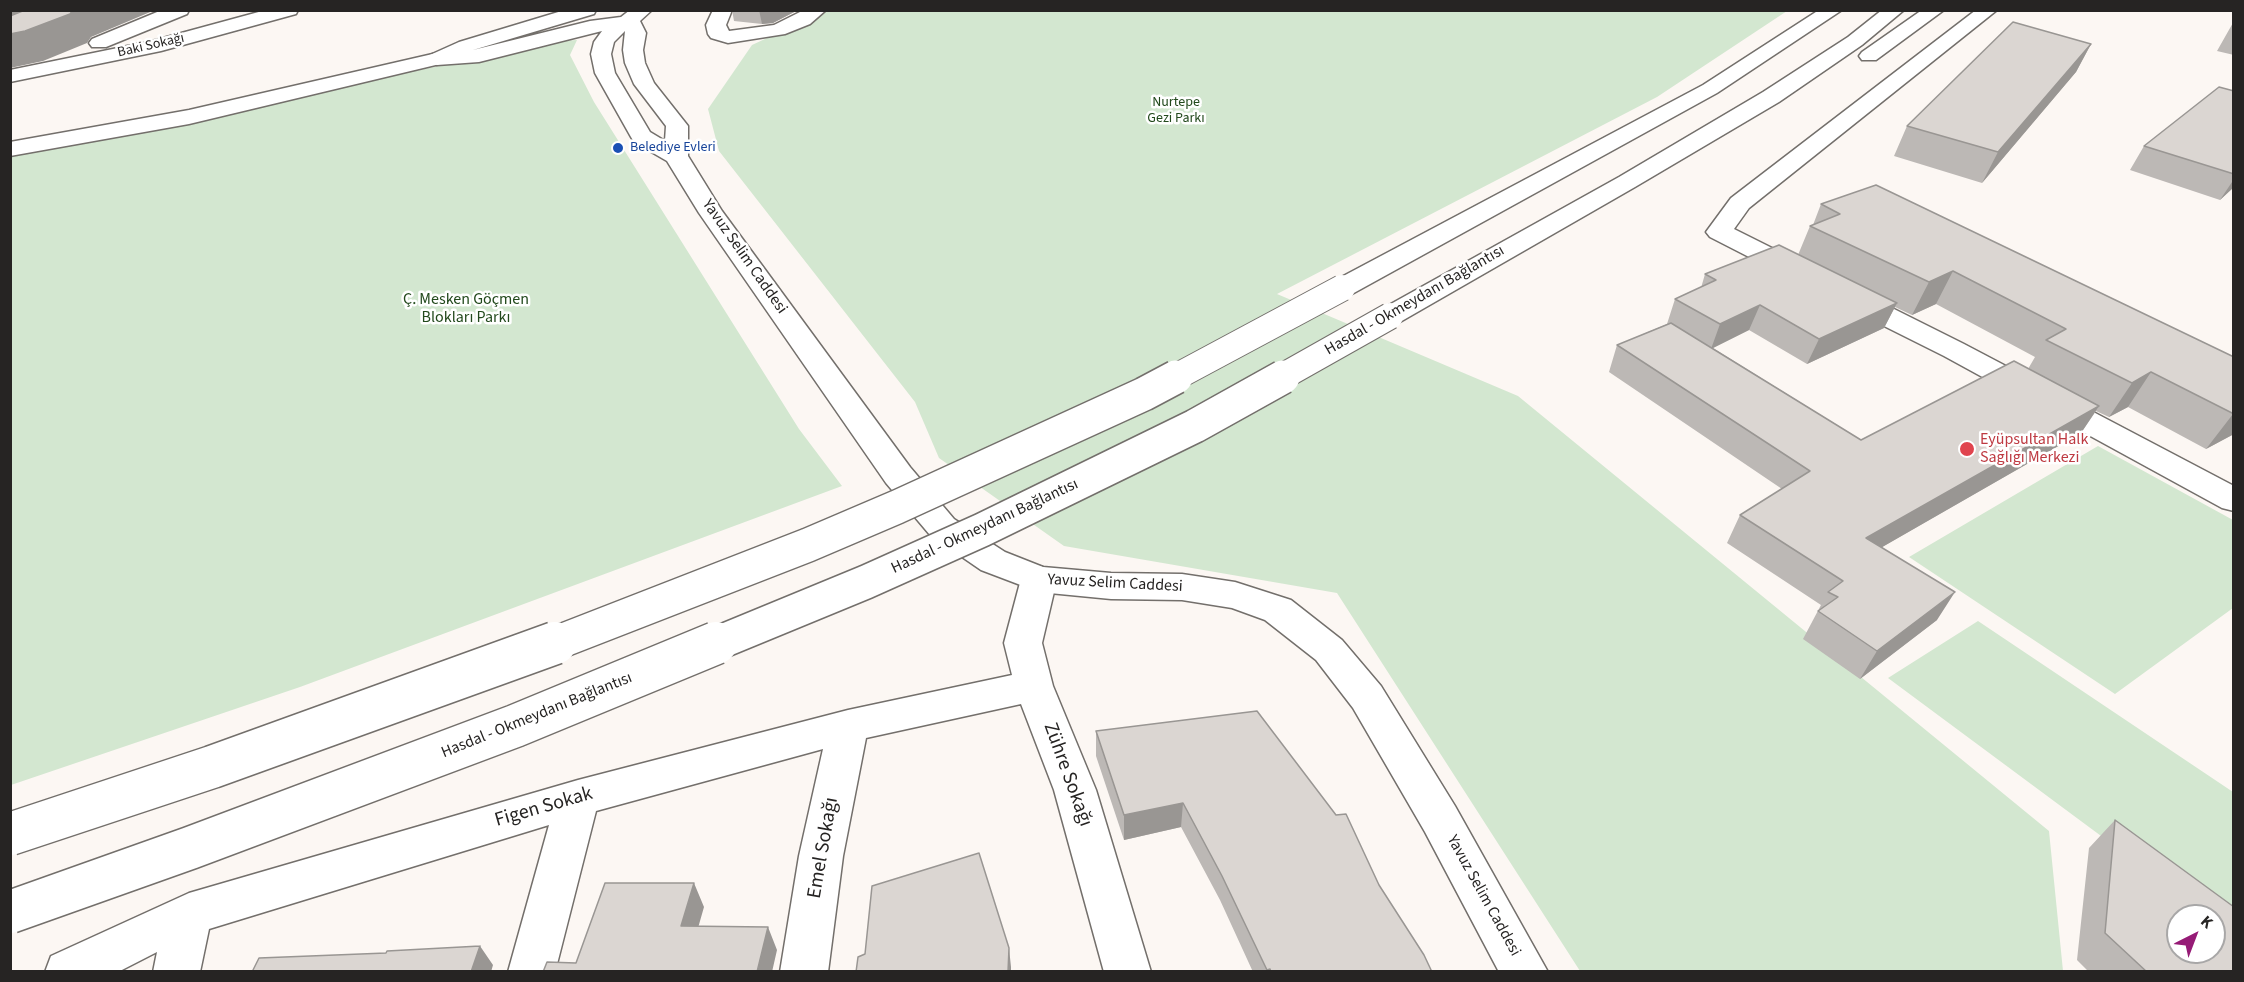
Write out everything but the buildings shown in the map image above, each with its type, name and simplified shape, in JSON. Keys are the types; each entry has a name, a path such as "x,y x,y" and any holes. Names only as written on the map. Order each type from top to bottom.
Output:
{"main road":[{"path":"80,50 180,10"},
{"path":"120,54 241,10"},
{"name":"Baki Sokağı","path":"10,76 120,54 289,10"},
{"path":"437,59 466,46 587,10"},
{"path":"723,10 716,25 718,34 728,37 778,30 803,20 817,10"},
{"path":"10,834 212,767 589,632 808,545 907,502 1144,394 1710,89 1833,10"},
{"name":"Hasdal - Okmeydanı Bağlantısı","path":"10,912 212,840 515,726 866,582 982,530 1195,426 1627,182 1771,97 1855,41 1895,10"},
{"path":"1771,97 1821,80 1855,65 1935,10"},
{"path":"1988,10 1740,203 1719,232 1954,350 2234,500"},
{"path":"553,20 637,16"},
{"path":"534,43 587,36 604,42 610,33 637,16"},
{"path":"10,149 189,117 437,59 479,56 637,16"},
{"path":"637,16 633,51 635,63 644,84 677,126 675,156"},
{"name":"Yavuz Selim Caddesi","path":"604,42 601,54 604,73 642,137 675,156 711,213 898,475 942,527 993,561 1039,579 1111,586 1182,587 1235,595 1278,610 1329,650 1367,697 1440,819 1525,972"},
{"name":"Zühre Sokağı","path":"1039,579 1023,643 1034,686 1075,790 1128,972"},
{"name":"Figen Sokak","path":"68,972 189,914 578,798 849,726 1034,686"},
{"name":"Emel Sokağı","path":"804,972 821,856 849,726"},
{"path":"531,972 578,798"},
{"path":"176,972 189,914"}],"green space":[{"name":"Nurtepe Gezi Parkı","path":"825,11 1787,11 1657,97 1277,294 1518,396 2049,831 2063,971 1580,971 1337,593 1064,546 939,458 915,402 719,151 708,109 752,45"},
{"name":"Ç. Mesken Göçmen Blokları Parkı","path":"577,40 570,55 594,102 799,429 842,486 300,687 11,785 10,155 559,41"},
{"path":"2098,446 2233,520 2233,608 2115,694 1909,557"},
{"path":"1978,621 2233,792 2233,934 2226,927 2226,904 2193,904 1888,678"}],"place":[{"name":"Belediye Evleri","path":"618,148"},
{"name":"Eyüpsultan Halk Sağlığı Merkezi","path":"1967,449"}]}
